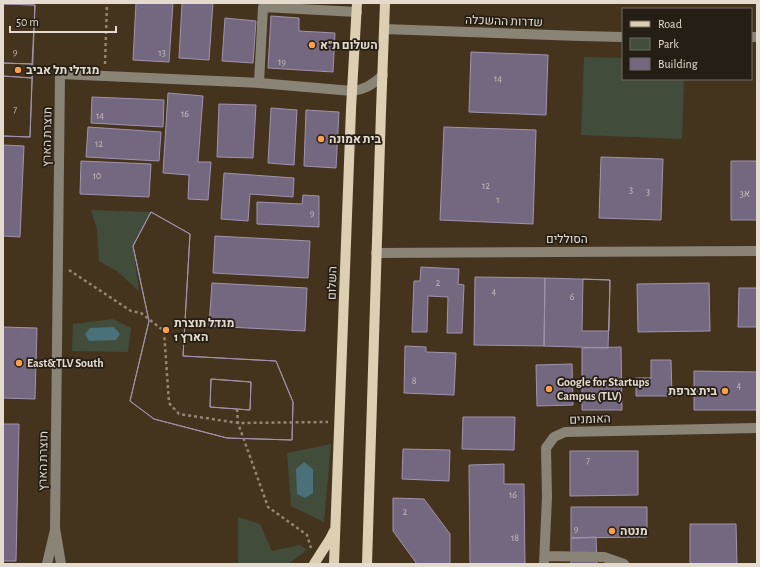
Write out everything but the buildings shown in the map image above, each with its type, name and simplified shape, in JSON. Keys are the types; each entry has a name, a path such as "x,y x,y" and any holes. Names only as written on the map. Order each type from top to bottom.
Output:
{"main road":[{"path":"367,564 385,3"},
{"name":"השלום","path":"334,564 352,91 357,7"},
{"path":"315,564 330,539 336,525"}],"street":[{"path":"258,83 262,7 357,7"},
{"name":"שדרות ההשכלה","path":"384,29 622,37"},
{"name":"תוצרת הארץ","path":"61,564 55,528 60,74 258,83 352,91 366,88 382,75"},
{"name":"הסוללים","path":"376,253 757,251"},
{"name":"האומנים","path":"545,560 547,497 546,448 554,437 565,432 656,435 757,428"},
{"name":"תוצרת הארץ","path":"47,564 55,528"},
{"path":"545,560 604,557 624,564"}],"path":[{"path":"104,76 107,3"},
{"path":"58,262 131,311 141,313 164,331 169,404 179,414 238,423 339,422"},
{"path":"237,409 238,423 268,507 307,535 315,564"}],"green space":[{"path":"584,57 622,58 622,80 684,80 682,139 581,135"},
{"path":"91,210 151,212 133,246 139,291 118,272 99,261 97,229"},
{"path":"113,319 131,328 128,352 72,351 73,324"},
{"path":"331,444 324,522 291,506 287,453"},
{"path":"238,517 260,524 272,551 300,545 307,550 288,564 238,564"}],"water":[{"path":"114,327 120,334 116,340 89,341 85,334 90,328"},
{"path":"304,462 313,469 313,493 305,498 297,494 296,469"}],"place":[{"name":"השלום ת\"א","path":"312,45"},
{"name":"מגדלי תל אביב","path":"18,70"},
{"name":"בית אמונה","path":"321,139"},
{"name":"מגדל תוצרת הארץ 1","path":"166,330"},
{"name":"East&TLV South","path":"19,363"},
{"name":"Google for Startups Campus (TLV)","path":"549,389"},
{"name":"בית צרפת","path":"725,391"},
{"name":"מנטה","path":"612,531"}]}
